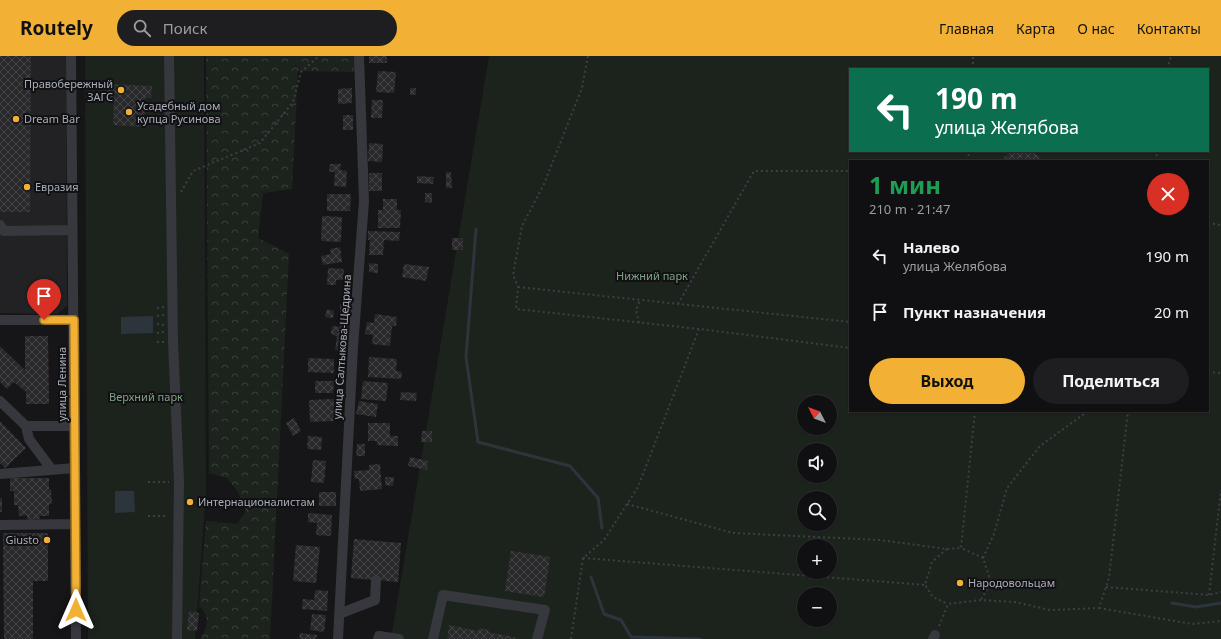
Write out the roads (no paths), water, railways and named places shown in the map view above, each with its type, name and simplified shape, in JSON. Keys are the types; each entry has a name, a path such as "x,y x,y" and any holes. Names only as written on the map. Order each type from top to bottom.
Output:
{"street":[{"name":"улица Ленина","path":"71,56 76,639"},
{"path":"170,56 172,342 179,488 177,639"},
{"name":"улица Салтыкова-Щедрина","path":"338,639 353,347 364,201 358,56"},
{"path":"0,225 4,231 72,230"},
{"path":"0,320 74,320"},
{"path":"0,401 26,426 29,440 52,470"},
{"path":"26,426 74,426"},
{"path":"0,474 75,468"},
{"path":"0,525 75,524"},
{"path":"339,614 375,600 376,580"},
{"path":"433,639 443,595 545,610 537,639"},
{"path":"378,639 379,636 399,639"}],"waterway":[{"path":"476,229 466,357 478,442 570,466 598,498 602,528"},
{"path":"591,577 604,614 621,620 631,637 700,639"},
{"path":"1172,603 1196,607 1221,603"}],"place":[{"name":"Правобережный ЗАГС","path":"121,90"},
{"name":"Усадебный дом купца Русинова","path":"129,112"},
{"name":"Dream Bar","path":"16,119"},
{"name":"Евразия","path":"27,187"},
{"name":"Интернационалистам","path":"190,502"},
{"name":"Giusto","path":"47,540"},
{"name":"Народовольцам","path":"960,583"}],"park label":[{"name":"Нижний парк","path":"652,276"},
{"name":"Верхний парк","path":"146,397"}]}
